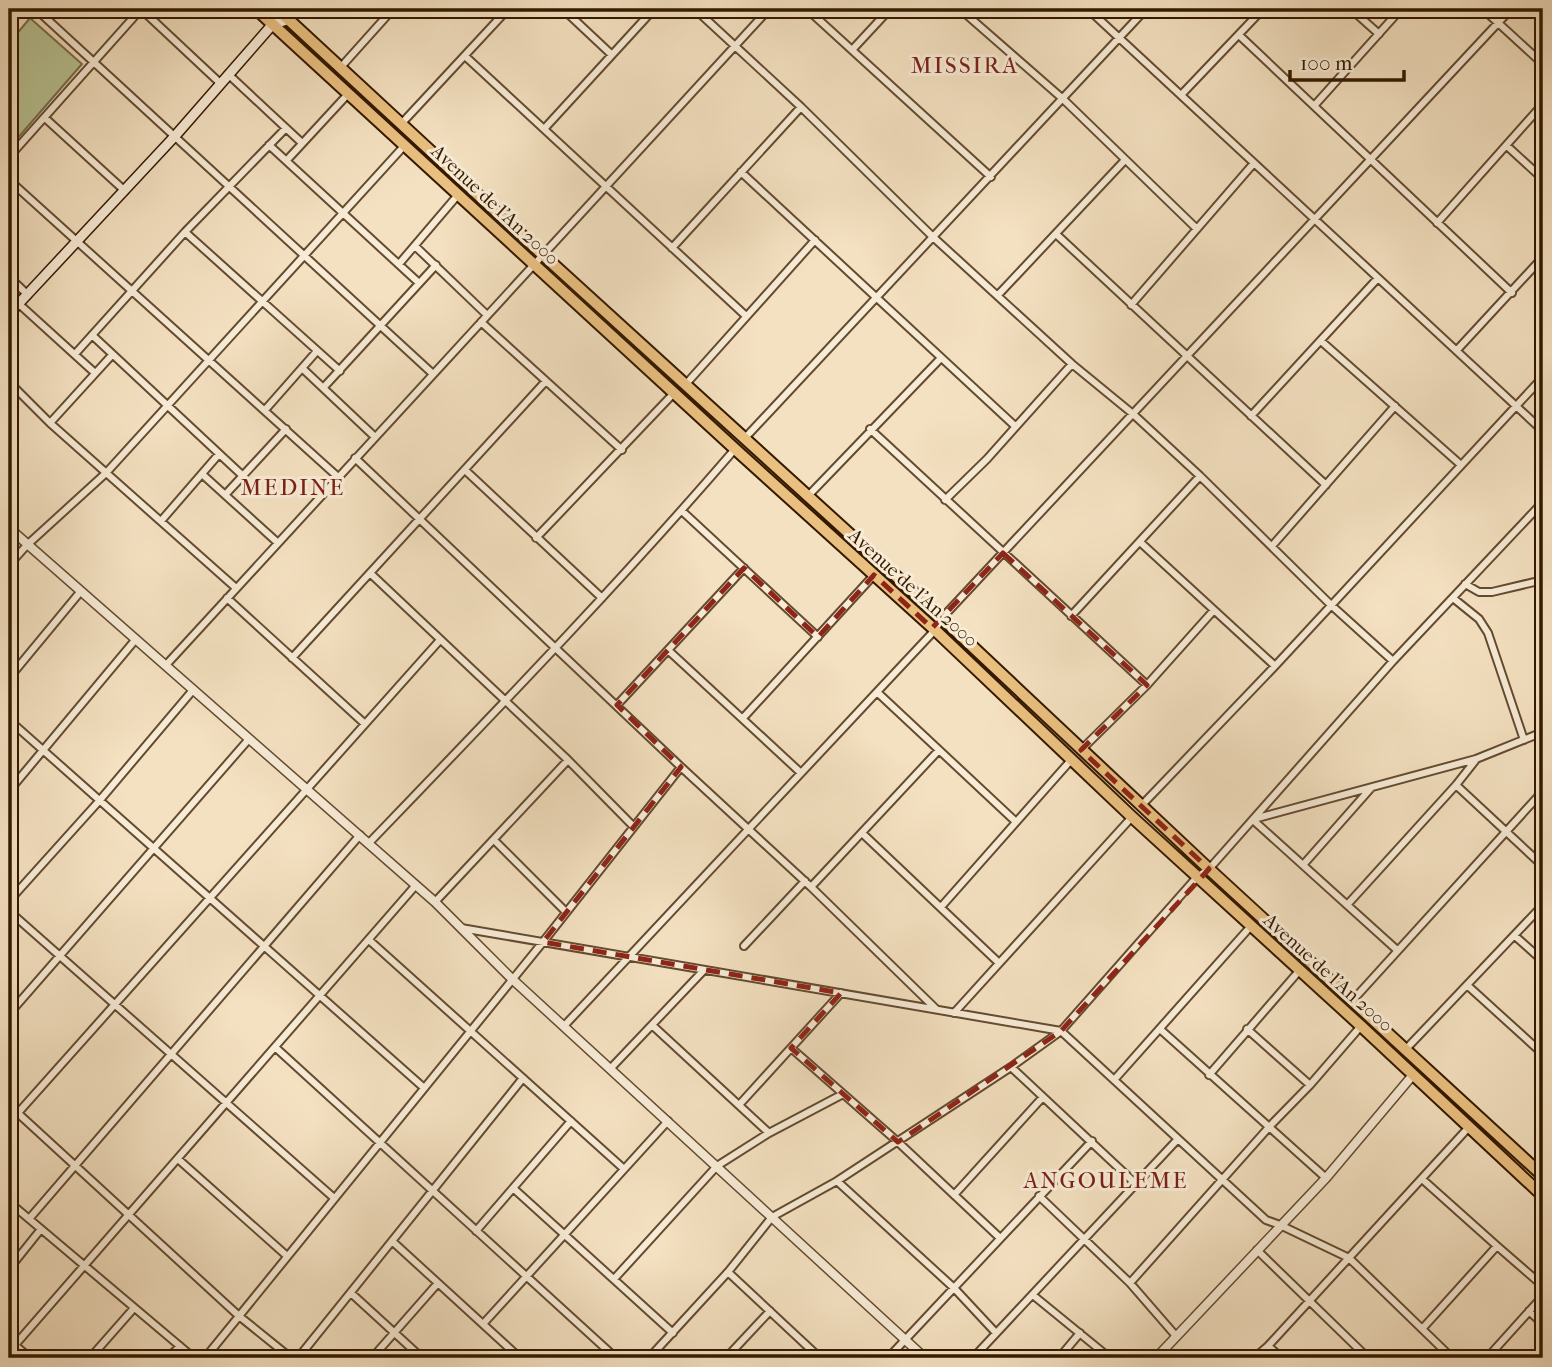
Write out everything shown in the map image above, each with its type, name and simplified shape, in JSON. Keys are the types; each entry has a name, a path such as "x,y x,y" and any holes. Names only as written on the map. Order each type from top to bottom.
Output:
{"main road":[{"name":"Avenue de l'An 2000","path":"256,9 735,450 935,630 1132,817 1543,1196"},
{"name":"Avenue de l'An 2000","path":"277,9 942,618 1209,869 1543,1176"},
{"path":"9,314 175,136 272,24 289,19"}],"street":[{"path":"36,9 433,374"},
{"path":"9,158 141,9 220,83"},
{"path":"341,67 393,9"},
{"path":"402,123 508,9"},
{"path":"563,9 612,55"},
{"path":"544,129 654,9"},
{"path":"695,9 801,107 933,237 1072,364 1133,414 1331,605 1393,661"},
{"path":"166,665 769,9"},
{"path":"807,9 991,177"},
{"path":"852,50 890,9"},
{"path":"960,9 1063,99 1196,229"},
{"path":"1088,9 1543,431"},
{"path":"745,438 1146,9"},
{"path":"1181,95 1263,9"},
{"path":"1351,9 1379,34"},
{"path":"1314,106 1401,9"},
{"path":"1483,9 1543,64"},
{"path":"565,1025 1511,9"},
{"path":"1239,35 1511,293"},
{"path":"465,56 746,316"},
{"path":"228,74 302,143"},
{"path":"287,160 348,94"},
{"path":"1437,223 1543,104"},
{"path":"672,248 801,107"},
{"path":"45,118 125,191"},
{"path":"75,354 185,232 286,128"},
{"path":"270,145 419,283"},
{"path":"9,565 27,545 107,473 405,145"},
{"path":"1507,146 1543,180"},
{"path":"998,295 1125,160"},
{"path":"1131,304 1254,163"},
{"path":"741,172 1016,426"},
{"path":"9,180 338,477"},
{"path":"399,264 457,195"},
{"path":"185,232 340,371"},
{"path":"1056,234 1326,485"},
{"path":"686,384 815,240"},
{"path":"415,246 487,314"},
{"path":"1457,351 1543,257"},
{"path":"324,387 436,265"},
{"path":"9,276 29,295"},
{"path":"1251,416 1378,278"},
{"path":"19,304 95,373"},
{"path":"481,321 622,450"},
{"path":"92,335 243,476"},
{"path":"1321,341 1461,465"},
{"path":"265,410 317,351"},
{"path":"50,423 112,355"},
{"path":"808,496 941,358"},
{"path":"945,500 987,459 1072,364"},
{"path":"302,368 375,437"},
{"path":"1142,806 1543,377"},
{"path":"9,382 50,423 236,588"},
{"path":"292,658 545,382"},
{"path":"536,538 674,393"},
{"path":"1272,546 1395,406"},
{"path":"225,495 286,429"},
{"path":"870,429 1147,685"},
{"path":"369,843 506,701 735,450"},
{"path":"161,521 219,454"},
{"path":"355,458 749,828 938,1010"},
{"path":"465,470 602,597"},
{"path":"202,474 278,543"},
{"path":"1071,615 1200,476"},
{"path":"649,1358 728,1272 772,1217 837,1181 898,1142 1011,1068 1061,1031 1393,661 1543,502"},
{"path":"682,511 818,637"},
{"path":"9,528 435,902 511,978 925,1358"},
{"path":"1140,542 1275,666"},
{"path":"617,705 744,568"},
{"path":"370,573 634,826"},
{"path":"743,718 874,575"},
{"path":"1465,584 1479,592 1492,592 1543,580"},
{"path":"9,678 81,591"},
{"path":"227,598 365,724"},
{"path":"1453,598 1479,619 1488,633 1524,740"},
{"path":"1081,750 1147,685 1214,610"},
{"path":"9,791 136,639"},
{"path":"9,1123 440,640"},
{"path":"668,650 801,773"},
{"path":"9,901 100,800 193,690"},
{"path":"877,692 1015,821"},
{"path":"9,720 423,1087"},
{"path":"1252,820 1476,759 1543,732"},
{"path":"9,1014 250,739"},
{"path":"744,946 862,833 939,750"},
{"path":"941,907 1072,759"},
{"path":"1347,905 1456,785 1476,759"},
{"path":"435,902 568,760"},
{"path":"205,1358 511,978 543,942 681,767"},
{"path":"1456,785 1543,866"},
{"path":"1303,865 1371,788"},
{"path":"1353,1000 1543,791"},
{"path":"954,1013 1132,817"},
{"path":"1252,820 1397,950"},
{"path":"862,833 999,963"},
{"path":"29,1219 360,835"},
{"path":"494,841 565,911"},
{"path":"30,1358 12,1343 85,1266 416,885"},
{"path":"1406,1049 1543,905"},
{"path":"9,911 334,1198"},
{"path":"1114,1080 1251,926"},
{"path":"461,928 1061,1031 1266,1220 1280,1224 1349,1258 1452,1358"},
{"path":"1515,936 1543,961"},
{"path":"369,940 624,1169"},
{"path":"611,1068 704,970"},
{"path":"1209,1075 1299,971"},
{"path":"1467,985 1543,1054"},
{"path":"739,1105 841,993"},
{"path":"652,1025 769,1133"},
{"path":"1129,1283 1361,1026"},
{"path":"1247,1029 1310,1085"},
{"path":"1161,1030 1325,1178"},
{"path":"1537,1048 1543,1040"},
{"path":"275,1047 616,1358"},
{"path":"791,1048 898,1142 1000,1238"},
{"path":"1011,1068 1137,1185"},
{"path":"1156,1358 1325,1178 1412,1076"},
{"path":"298,1358 523,1078"},
{"path":"614,1279 717,1166 769,1133 843,1094"},
{"path":"954,1195 1042,1097"},
{"path":"9,1105 239,1316 291,1358"},
{"path":"476,1231 571,1121"},
{"path":"483,1324 668,1121"},
{"path":"1254,1358 1469,1127"},
{"path":"973,1358 1034,1296 1177,1140"},
{"path":"888,1358 1092,1141"},
{"path":"178,1159 287,1256"},
{"path":"1422,1179 1543,1286"},
{"path":"837,1181 954,1288 996,1333"},
{"path":"513,1188 673,1332"},
{"path":"1039,1196 1129,1283 1176,1336"},
{"path":"9,1202 194,1358"},
{"path":"9,1269 41,1229"},
{"path":"392,1241 520,1358"},
{"path":"1422,1329 1497,1246"},
{"path":"1257,1250 1368,1358"},
{"path":"728,1272 820,1358"},
{"path":"372,1358 438,1283"},
{"path":"351,1293 422,1358"},
{"path":"1034,1296 1110,1358"},
{"path":"1487,1358 1543,1296"},
{"path":"90,1358 134,1308"},
{"path":"726,1358 770,1311"},
{"path":"1529,1311 1543,1324"},
{"path":"1059,1358 1080,1334"},
{"path":"168,1358 180,1346"},
{"path":"1268,1346 1282,1358"},
{"path":"804,1358 811,1350"}],"highlighted area":[{"path":"1003,553 1147,685 1081,750 1209,869 1061,1031 898,1142 791,1048 841,993 543,942 681,767 617,705 744,568 818,637 874,575 932,628"}],"green space":[{"path":"30,18 82,64 9,148 9,43"}],"district":[{"name":"MISSIRA","path":"965,65"},
{"name":"MEDINE","path":"293,487"},
{"name":"ANGOULEME","path":"1106,1180"}]}
